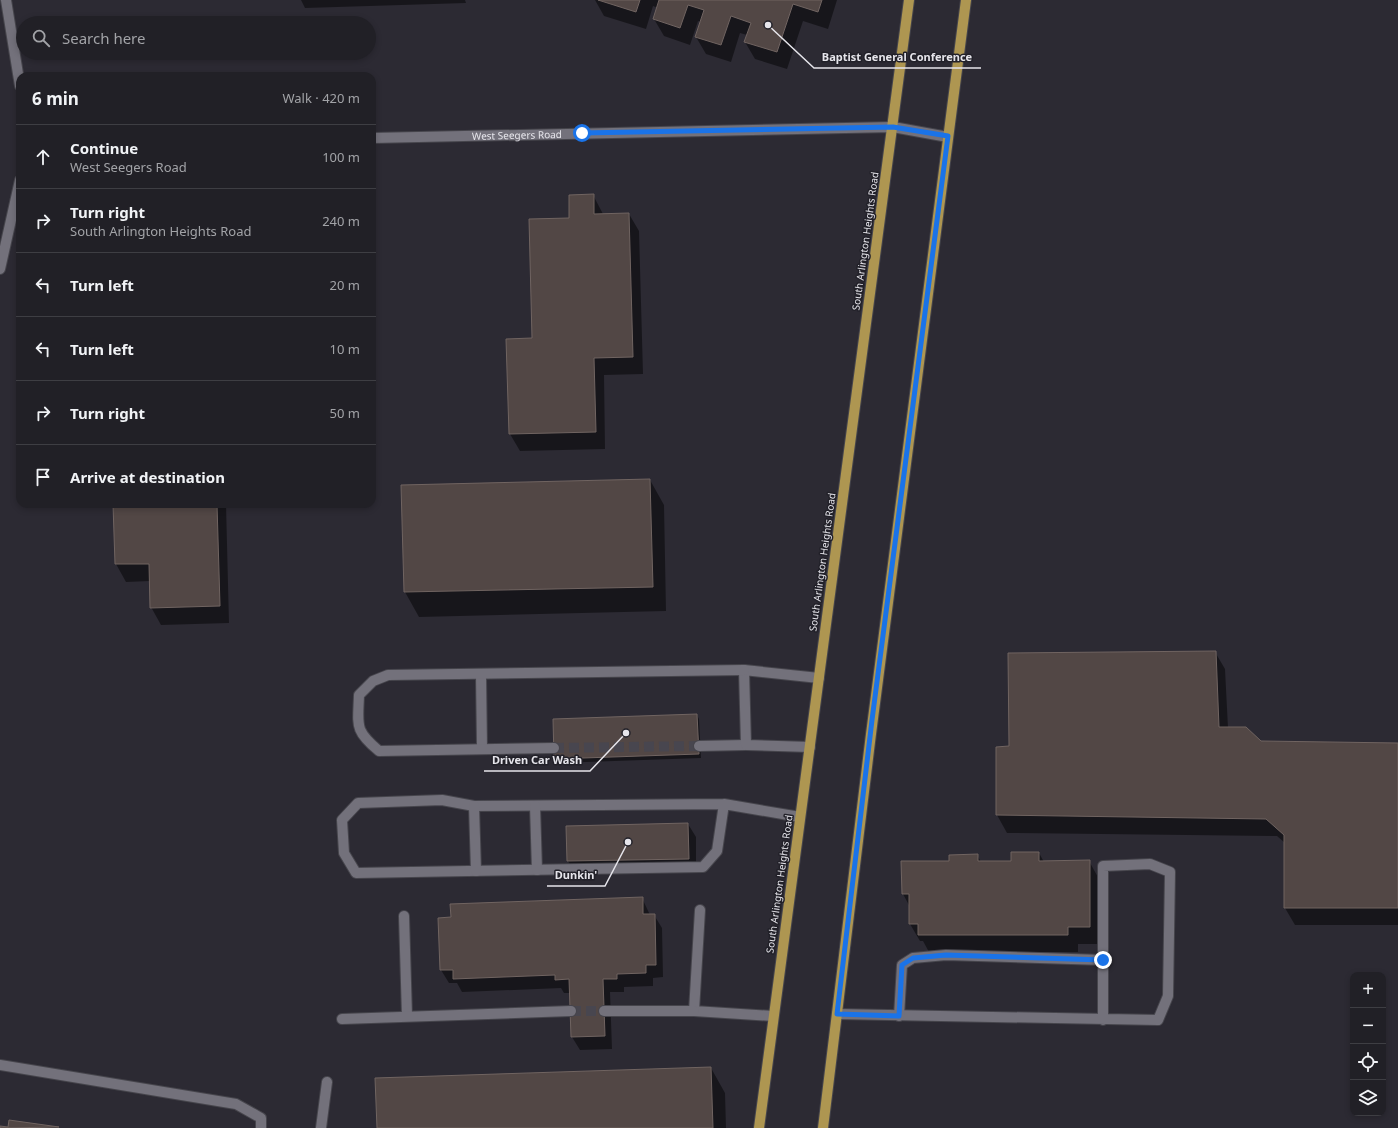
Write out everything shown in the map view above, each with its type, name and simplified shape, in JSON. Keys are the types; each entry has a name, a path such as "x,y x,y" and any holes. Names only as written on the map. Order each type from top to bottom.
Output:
{"main road":[{"name":"South Arlington Heights Road","path":"758,1128 909,0"},
{"path":"823,1128 872,719 966,0"}],"street":[{"path":"6,0 18,72"},
{"name":"West Seegers Road","path":"376,138 893,127 948,136"},
{"path":"0,269 16,198"},
{"path":"554,748 378,751 364,738 358,726 359,695 373,681 388,675 481,675 744,670 819,678"},
{"path":"744,670 746,745"},
{"path":"481,675 482,749"},
{"path":"699,746 746,745 810,747"},
{"path":"724,804 717,851 703,867 356,872 344,853 342,820 358,803 442,800 474,806 724,804 800,817"},
{"path":"474,806 476,871"},
{"path":"535,806 537,870"},
{"path":"837,1014 1103,1020 1158,1020 1168,996 1170,872 1150,864 1103,866 1103,1020"},
{"path":"694,1011 700,910"},
{"path":"404,916 407,1016"},
{"path":"899,1016 902,965 913,958 946,955 1103,960"},
{"path":"342,1019 571,1011"},
{"path":"604,1011 694,1011 774,1016"},
{"path":"0,1065 236,1104 261,1118 261,1128"},
{"path":"321,1128 327,1082"}],"building":[{"path":"598,0 640,0 636,12"},
{"path":"659,0 822,0 818,12 793,4 777,52 744,42 751,23 731,16 721,45 695,37 704,10 688,5 680,28 653,19"},
{"path":"594,194 594,214 629,213 633,357 594,358 596,432 509,434 506,339 532,338 529,219 569,218 569,195"},
{"path":"650,479 653,587 404,592 401,485"},
{"path":"113,508 217,508 220,606 150,608 149,564 115,564"},
{"path":"1216,651 1219,727 1246,727 1261,741 1398,743 1398,908 1284,908 1284,835 1266,819 996,815 996,747 1009,746 1008,653"},
{"path":"697,714 699,754 554,759 553,719"},
{"path":"688,823 689,859 567,861 566,826"},
{"path":"1011,852 1039,852 1039,861 1090,860 1090,927 1068,927 1068,935 918,935 918,924 909,924 909,894 902,894 901,861 949,861 949,855 978,854 978,861 1011,861"},
{"path":"643,897 643,914 655,914 656,965 646,965 646,973 617,974 617,979 603,979 605,1036 571,1037 569,979 555,980 555,975 453,979 453,970 440,970 438,918 451,917 450,904"},
{"path":"711,1067 713,1128 377,1128 375,1078"},
{"path":"9,1120 59,1127 0,1128 0,1126 8,1127"}],"tunnel":[{"path":"554,748 699,746"},
{"path":"571,1011 604,1011"}],"place":[{"name":"Baptist General Conference","path":"768,25"},
{"name":"Driven Car Wash","path":"626,733"},
{"name":"Dunkin'","path":"628,842"}],"route":[{"path":"582,133 893,127 948,136 872,720 837,1014 899,1016 902,965 913,958 946,955 1103,960"}]}
